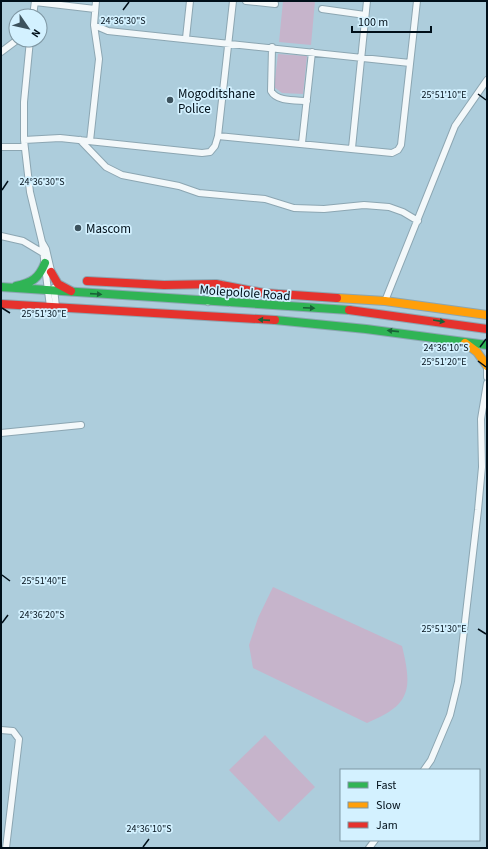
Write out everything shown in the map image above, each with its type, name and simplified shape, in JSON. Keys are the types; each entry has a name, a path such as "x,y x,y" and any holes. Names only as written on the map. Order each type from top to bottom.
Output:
{"main road":[{"path":"3,287 29,283 37,279 45,263"},
{"path":"51,272 61,287 75,293"},
{"path":"87,281 221,287 264,293 385,301 487,315"},
{"name":"Molepolole Road","path":"3,287 52,292 354,310 487,329"},
{"name":"Molepolole Road","path":"1,304 306,323 395,331 487,345"},
{"path":"462,341 477,352 487,366"}],"street":[{"path":"90,141 98,59 94,25 96,1"},
{"path":"186,38 190,1"},
{"path":"24,140 60,138 202,154 210,152 215,146 218,136 232,1"},
{"path":"246,1 275,4"},
{"path":"352,148 367,1"},
{"path":"218,136 302,143 392,153 398,150 401,145 417,1"},
{"path":"35,2 95,9"},
{"path":"322,9 366,15"},
{"path":"94,25 108,31 186,38 410,63"},
{"path":"29,48 24,102 24,147 30,192 52,292"},
{"path":"272,48 270,91 279,98 307,101"},
{"path":"302,143 312,52"},
{"path":"385,301 455,126 487,80"},
{"path":"80,140 106,167 122,175 179,186 200,193 265,199 294,208 324,209 364,205 389,207 404,212 418,221"},
{"path":"1,147 24,147"},
{"path":"1,236 23,241 43,253"},
{"path":"42,242 46,249 51,272 53,307"},
{"path":"208,302 221,287 230,303"},
{"path":"487,361 487,377"},
{"path":"425,769 431,760 450,715 458,682 478,510 482,467 481,419 487,383"},
{"path":"1,433 81,425"},
{"path":"1,730 13,731 19,739 6,848"}],"shaded area":[{"path":"283,1 315,1 311,45 279,42"},
{"path":"278,54 307,56 303,94 282,93 274,87"},
{"path":"273,587 402,646 407,674 407,685 405,695 400,703 392,710 367,723 253,668 249,645 258,618"},
{"path":"265,735 315,787 279,822 229,770"}],"traffic: fast":[{"path":"16,286 34,279 45,263"},
{"path":"1,287 349,310"},
{"path":"275,320 366,329 487,345"}],"traffic: slow":[{"path":"337,298 385,301 487,315"},
{"path":"465,343 477,352 487,366"}],"traffic: jam":[{"path":"51,272 58,284 71,291"},
{"path":"87,281 164,285 216,284 264,293 337,298"},
{"path":"1,304 275,320"},
{"path":"349,310 487,329"}],"place":[{"name":"Mogoditshane Police","path":"170,100"},
{"name":"Mascom","path":"78,228"}]}
